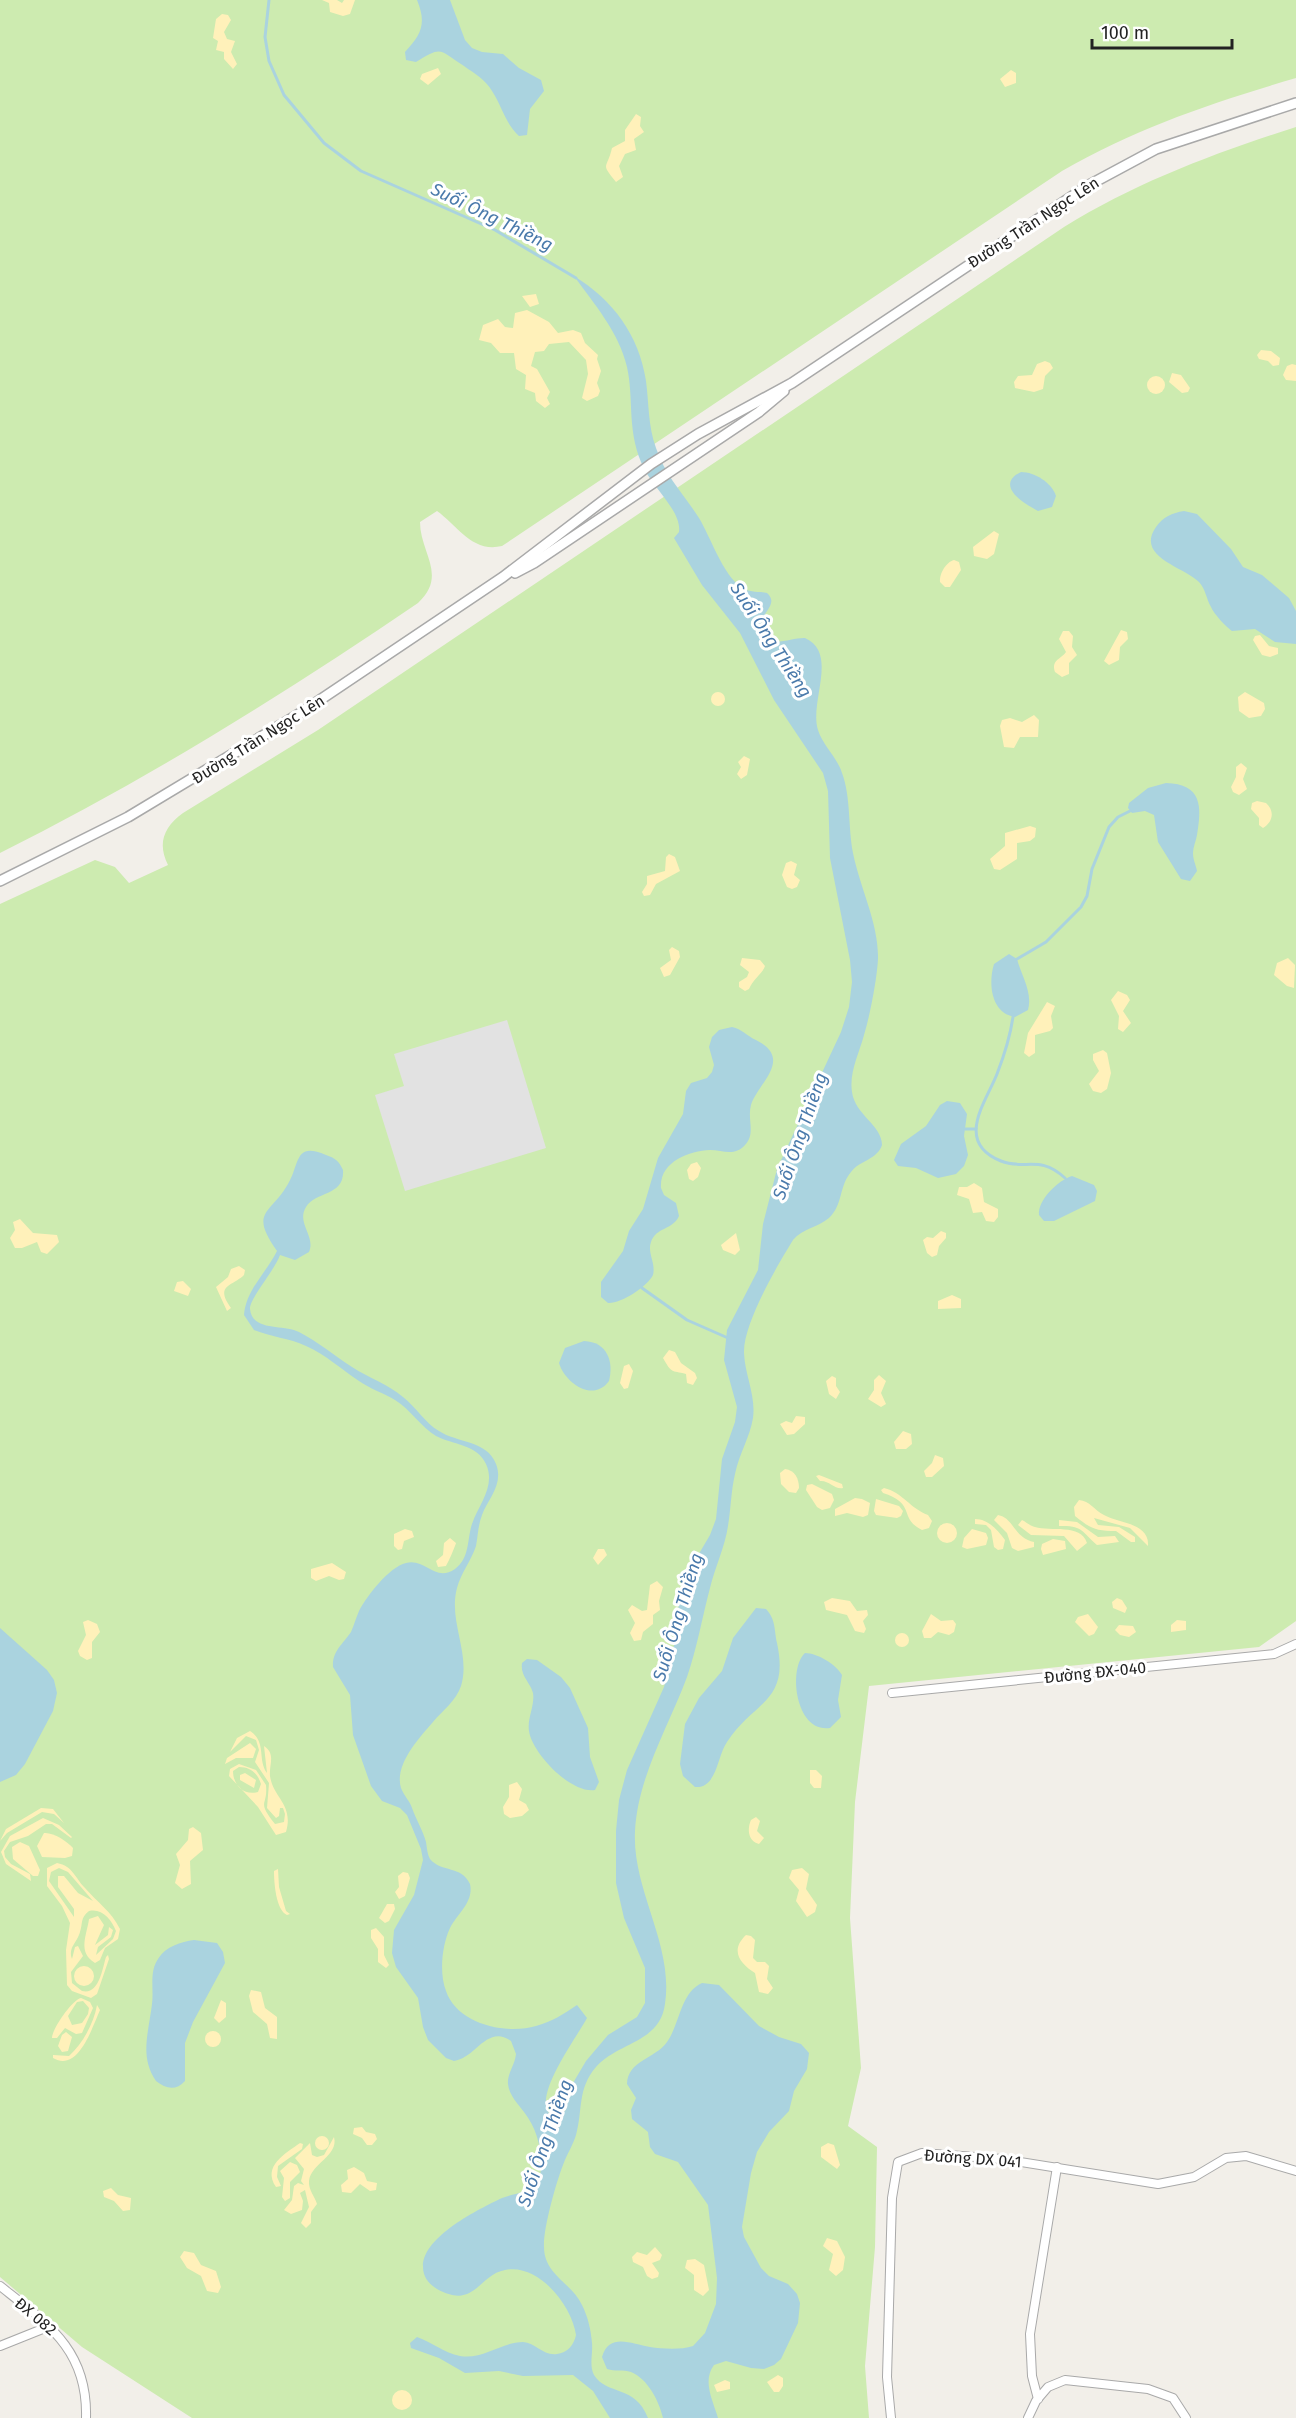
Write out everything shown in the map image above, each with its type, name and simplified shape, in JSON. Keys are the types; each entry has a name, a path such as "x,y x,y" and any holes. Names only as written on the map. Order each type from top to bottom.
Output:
{"street":[{"name":"Đường Trần Ngọc Lên","path":"0,881 129,816 222,763 299,714 503,577 640,471 792,383 1102,176 1172,143 1296,103"},
{"name":"Đường Trần Ngọc Lên","path":"503,577 534,563 759,412 792,383"},
{"name":"Đường ĐX-040","path":"891,1693 1274,1654 1296,1644"},
{"name":"Đường DX 041","path":"891,2418 887,2377 892,2198 898,2162 922,2153 1002,2159 1158,2184 1194,2177 1226,2158 1246,2156 1296,2171"},
{"path":"1038,2399 1032,2376 1030,2334 1057,2167"},
{"name":"ĐX 082","path":"0,2286 50,2326 68,2348 79,2369 85,2393 86,2418"},
{"path":"0,2346 50,2326"},
{"path":"1028,2418 1038,2399 1048,2387 1065,2380 1148,2389 1173,2397 1186,2418"}],"green space":[{"path":"0,0 1296,0 1296,78 1176,117 1118,142 1062,171 502,546 482,546 474,542 437,511 420,522 432,573 427,593 418,603 316,671 213,735 108,796 0,853"},
{"path":"1296,127 1296,1621 1259,1647 869,1686 855,1802 850,1918 861,2068 848,2126 877,2147 875,2247 865,2366 869,2418 192,2418 82,2347 0,2277 0,904 95,860 115,867 129,883 168,865 163,850 164,836 171,824 183,813 318,730 1064,227 1148,182 1236,147"}],"sand":[{"path":"322,0 337,0 342,3 344,0 355,0 350,14 343,16 330,12 329,3"},
{"path":"222,14 228,15 231,20 224,32 227,39 235,41 231,52 237,64 233,69 224,59 224,52 216,50 218,41 213,38 216,19"},
{"path":"438,68 441,74 428,85 420,79 422,74"},
{"path":"1011,70 1016,73 1016,83 1005,87 1000,79"},
{"path":"636,114 641,117 640,126 644,132 634,139 636,150 625,154 619,166 623,177 616,182 606,166 612,148 625,141 625,130"},
{"path":"536,294 539,304 530,307 522,296"},
{"path":"527,310 549,322 558,333 573,330 581,333 585,343 598,355 601,371 597,383 600,391 598,396 587,401 582,398 588,374 586,360 569,342 549,344 544,351 535,352 531,366 537,369 550,392 547,398 550,404 545,408 536,401 535,393 525,389 526,375 516,369 514,353 500,353 491,343 479,340 483,325 498,319 505,327 513,328 515,313"},
{"path":"1261,350 1271,351 1280,358 1279,365 1273,366 1268,361 1259,359 1257,355"},
{"path":"1045,361 1053,368 1045,376 1043,389 1034,392 1015,388 1014,382 1018,376 1032,375 1037,364"},
{"path":"1296,365 1296,381 1286,380 1283,375 1287,366"},
{"path":"1172,373 1181,375 1190,388 1188,392 1182,393 1169,382"},
{"path":"1156,376 1162,379 1165,385 1162,391 1156,394 1150,391 1147,385 1150,379"},
{"path":"994,531 999,534 994,554 987,559 974,556 973,547"},
{"path":"954,560 959,562 961,570 950,587 945,587 940,582 941,575 946,566"},
{"path":"1121,630 1127,632 1128,639 1120,647 1119,660 1109,665 1104,661"},
{"path":"1063,631 1069,631 1073,636 1072,647 1077,655 1069,663 1069,674 1062,677 1055,672 1054,665 1066,652 1059,639"},
{"path":"1260,635 1269,646 1278,648 1278,654 1270,657 1262,655 1253,640 1255,636"},
{"path":"715,692 721,692 725,699 721,706 715,706 711,702 711,696"},
{"path":"1245,692 1264,703 1265,709 1261,716 1249,718 1239,711 1238,697"},
{"path":"1034,715 1039,720 1038,737 1020,737 1014,748 1004,747 1000,726 1002,720 1010,718 1022,722"},
{"path":"744,756 750,759 747,775 741,779 737,774 741,767 738,762"},
{"path":"1241,763 1247,768 1243,779 1247,789 1239,795 1233,792 1231,787 1236,777 1236,767"},
{"path":"1257,801 1266,803 1272,813 1269,823 1263,828 1259,825 1259,818 1251,809 1252,803"},
{"path":"1030,826 1036,828 1035,837 1030,841 1017,843 1017,859 1000,870 994,869 990,859 1005,846 1005,833"},
{"path":"669,854 675,857 680,871 656,884 650,895 644,896 642,892 647,884 647,876 665,871 666,857"},
{"path":"791,861 797,864 794,875 800,880 797,887 792,889 787,887 782,875 786,863"},
{"path":"672,947 679,951 680,957 670,975 664,977 660,968 671,960 669,950"},
{"path":"742,958 760,960 765,966 749,989 745,991 739,987 739,982 747,977 749,972 740,965"},
{"path":"1288,958 1295,965 1294,988 1287,986 1274,975 1277,963"},
{"path":"1118,991 1127,995 1130,1000 1123,1011 1131,1023 1123,1032 1118,1029 1119,1016 1111,1000"},
{"path":"1047,1002 1055,1006 1051,1016 1053,1028 1035,1035 1035,1053 1029,1057 1024,1053 1028,1033"},
{"path":"1103,1050 1107,1053 1111,1073 1107,1089 1101,1093 1093,1091 1089,1084 1099,1071 1093,1060 1093,1054"},
{"path":"697,1162 701,1168 698,1177 693,1181 689,1179 687,1170 691,1164"},
{"path":"974,1183 982,1188 984,1202 998,1209 998,1217 994,1222 986,1221 982,1212 973,1213 969,1199 957,1195 959,1187 967,1187"},
{"path":"20,1219 33,1233 57,1235 59,1242 47,1254 41,1252 37,1242 22,1248 15,1248 10,1238 15,1230 13,1222"},
{"path":"941,1231 946,1233 946,1238 939,1246 937,1255 932,1257 927,1253 923,1240 927,1237 933,1238"},
{"path":"736,1233 740,1250 735,1255 723,1250 721,1245"},
{"path":"239,1266 245,1270 244,1275 225,1290 224,1295 231,1308 227,1311 216,1287 228,1277 231,1269"},
{"path":"183,1281 191,1289 188,1296 174,1291 177,1282"},
{"path":"952,1295 961,1299 961,1308 938,1309 938,1301"},
{"path":"669,1350 675,1352 681,1363 695,1373 697,1378 693,1385 687,1383 686,1374 668,1367 663,1358"},
{"path":"629,1364 633,1371 628,1388 624,1389 620,1383 624,1366"},
{"path":"879,1375 886,1381 881,1393 886,1404 881,1407 868,1399 874,1390 874,1380"},
{"path":"832,1376 836,1378 836,1386 840,1392 836,1399 829,1394 826,1381"},
{"path":"796,1416 805,1417 805,1424 794,1434 787,1435 780,1424 786,1421 792,1423"},
{"path":"903,1431 911,1434 912,1444 906,1449 896,1449 894,1442"},
{"path":"935,1455 943,1458 944,1466 932,1477 926,1477 924,1471 932,1463"},
{"path":"785,1469 794,1473 797,1478 799,1488 796,1493 789,1492 781,1484 780,1473"},
{"path":"819,1475 842,1484 843,1488 820,1481 816,1476"},
{"path":"812,1484 832,1494 834,1500 830,1508 822,1510 817,1507 806,1490 807,1485"},
{"path":"884,1488 896,1493 916,1509 928,1515 932,1521 929,1528 922,1530 915,1525 900,1502 883,1493 881,1490"},
{"path":"855,1498 870,1503 868,1515 863,1517 847,1513 835,1516 835,1509"},
{"path":"876,1499 899,1506 903,1511 901,1516 897,1518 876,1515 874,1511"},
{"path":"1079,1500 1110,1518 1139,1528 1147,1538 1148,1546 1130,1528 1094,1518 1098,1525 1119,1527 1135,1537 1135,1542 1131,1542 1116,1531 1098,1530 1085,1524 1075,1516 1074,1507"},
{"path":"998,1515 1007,1520 1027,1540 1034,1542 1034,1547 1018,1551 1012,1548 1007,1533 994,1520"},
{"path":"975,1519 988,1523 999,1532 1005,1540 1003,1549 998,1550 994,1547 991,1530 986,1525 975,1524"},
{"path":"1022,1520 1035,1527 1072,1530 1084,1537 1087,1543 1077,1551 1064,1536 1031,1535 1018,1525"},
{"path":"1059,1520 1077,1522 1098,1537 1115,1536 1119,1542 1097,1545 1078,1528 1059,1526"},
{"path":"943,1523 951,1523 957,1529 957,1537 951,1543 943,1543 937,1537 937,1529"},
{"path":"405,1529 412,1531 414,1537 404,1541 402,1549 398,1550 394,1546 394,1534"},
{"path":"972,1529 986,1533 988,1538 986,1545 967,1549 962,1547 964,1538"},
{"path":"450,1538 456,1543 453,1551 446,1566 438,1567 436,1561 443,1555 444,1543"},
{"path":"1053,1539 1065,1541 1066,1549 1043,1555 1042,1544"},
{"path":"598,1549 604,1549 607,1555 598,1565 593,1558"},
{"path":"332,1563 346,1572 344,1579 339,1580 329,1576 316,1581 311,1578 311,1569"},
{"path":"657,1581 663,1587 659,1601 660,1610 653,1615 653,1624 643,1632 641,1640 634,1641 630,1633 635,1623 628,1610 632,1605 642,1611 647,1610 650,1585"},
{"path":"832,1598 850,1601 857,1611 867,1610 868,1615 863,1621 866,1629 864,1633 855,1631 847,1615 826,1610 824,1602"},
{"path":"1117,1598 1122,1600 1127,1608 1125,1613 1113,1608 1112,1602"},
{"path":"931,1614 941,1621 953,1620 956,1624 954,1632 949,1635 938,1632 931,1638 924,1638 922,1631"},
{"path":"1088,1614 1098,1627 1094,1634 1089,1636 1075,1622 1078,1617"},
{"path":"88,1620 97,1624 100,1632 92,1642 92,1658 87,1660 80,1656 78,1651 86,1635 83,1622"},
{"path":"1177,1620 1186,1621 1186,1630 1171,1632 1171,1625"},
{"path":"1119,1625 1133,1626 1136,1632 1129,1637 1120,1635 1115,1630"},
{"path":"902,1633 907,1635 909,1640 907,1645 902,1647 897,1645 895,1640 897,1635"},
{"path":"250,1731 255,1735 267,1773 264,1746 270,1752 270,1776 287,1815 286,1832 276,1835 258,1807 241,1789 253,1793 258,1792 261,1784 253,1772 239,1767 233,1771 237,1785 229,1776 230,1769 239,1764 256,1770 266,1785 264,1807 266,1811 275,1824 284,1822 283,1808 280,1808 279,1816 276,1818 267,1808 269,1783 255,1762 259,1750 256,1740 246,1736 230,1752 237,1738"},
{"path":"250,1743 256,1749 253,1758 236,1758 225,1764 227,1758"},
{"path":"810,1770 816,1770 822,1776 821,1788 814,1788 810,1783"},
{"path":"245,1773 256,1780 254,1788 240,1780 240,1775"},
{"path":"517,1782 522,1789 519,1800 526,1804 529,1810 522,1816 510,1818 504,1814 503,1807 509,1797 509,1785"},
{"path":"41,1808 53,1809 64,1823 54,1814 42,1812 7,1833 0,1841 6,1829"},
{"path":"756,1817 760,1821 757,1831 764,1838 759,1844 753,1840 749,1831 751,1820"},
{"path":"43,1818 59,1825 72,1837 52,1824 46,1824 28,1836 10,1842 4,1851 5,1857 11,1864 30,1874 31,1881 6,1864 1,1852 10,1836"},
{"path":"193,1827 201,1833 203,1850 190,1861 191,1884 182,1889 175,1883 180,1865 176,1854 188,1840 189,1829"},
{"path":"44,1833 56,1835 67,1843 73,1848 72,1856 42,1857 37,1846"},
{"path":"20,1842 29,1846 40,1870 38,1876 33,1876 13,1859 12,1847"},
{"path":"57,1863 67,1867 108,1912 120,1929 118,1939 105,1948 100,1960 95,1963 86,1954 84,1943 89,1919 98,1916 104,1925 95,1945 108,1935 109,1927 113,1930 111,1937 98,1947 96,1955 113,1939 116,1931 112,1922 98,1911 89,1911 83,1918 71,1955 72,1959 75,1947 78,1946 83,1956 71,1972 72,1983 82,1991 92,1989 99,1980 108,1955 109,1959 97,1994 91,1998 72,1991 67,1985 66,1950 70,1923 62,1906 47,1886 47,1868","holes":["59,1868 68,1872 93,1901 78,1893 64,1876 58,1876 58,1887 74,1909 74,1917 49,1881 51,1872"]},
{"path":"802,1868 809,1874 806,1889 817,1905 815,1912 807,1917 796,1901 799,1890 789,1878 792,1870"},
{"path":"278,1869 279,1887 286,1911 290,1914 287,1915 280,1908 276,1896 274,1871"},
{"path":"403,1872 408,1873 410,1878 405,1896 399,1899 395,1892 399,1887 398,1876"},
{"path":"387,1904 394,1904 395,1909 389,1921 385,1923 379,1918"},
{"path":"376,1928 384,1937 384,1955 389,1965 386,1968 378,1962 378,1949 371,1938 371,1930"},
{"path":"746,1935 755,1940 753,1958 769,1966 767,1979 773,1988 768,1994 759,1992 755,1973 745,1966 739,1957 738,1946"},
{"path":"80,1966 88,1966 94,1972 94,1980 88,1986 80,1986 74,1980 74,1972"},
{"path":"251,1990 261,1992 265,2008 277,2017 277,2039 270,2038 267,2024 253,2012 249,1996"},
{"path":"81,1998 90,2002 93,2008 82,2033 76,2034 65,2028 57,2038 52,2038 63,2015","holes":["83,2001 89,2008 82,2023 72,2025 68,2016 77,2002"]},
{"path":"221,2000 226,2003 226,2017 219,2023 214,2018"},
{"path":"97,2005 100,2010 88,2037 77,2054 62,2061 53,2058 53,2055 69,2056 74,2051 91,2026"},
{"path":"210,2031 216,2031 221,2039 219,2045 210,2047 205,2042 205,2036"},
{"path":"66,2032 72,2037 68,2051 62,2052 58,2046 62,2035"},
{"path":"362,2127 366,2132 375,2134 377,2139 372,2145 367,2145 362,2138 353,2134 354,2128"},
{"path":"319,2136 325,2136 329,2143 325,2150 319,2150 315,2146 315,2140"},
{"path":"334,2137 334,2144 329,2155 314,2169 309,2181 317,2204 311,2212 311,2223 306,2228 301,2223 309,2207 305,2190 300,2193 303,2201 302,2210 291,2214 284,2210 292,2200 294,2186 298,2183 304,2185 301,2181 304,2169 295,2158 310,2143 312,2155 317,2157 324,2155"},
{"path":"300,2143 303,2144 302,2149 278,2166 277,2177 281,2186 276,2187 272,2180 273,2167 282,2156"},
{"path":"828,2143 834,2145 840,2165 837,2169 821,2157 821,2147"},
{"path":"290,2162 297,2165 300,2172 290,2182 290,2198 285,2201 282,2197 284,2178 280,2171"},
{"path":"354,2167 364,2173 367,2181 377,2183 376,2190 370,2191 360,2184 351,2193 342,2192 341,2185 348,2179 347,2170"},
{"path":"111,2188 118,2195 131,2198 130,2210 123,2211 114,2201 104,2197 103,2191"},
{"path":"827,2238 837,2241 845,2257 843,2270 836,2276 829,2270 833,2254 823,2246"},
{"path":"655,2247 662,2255 660,2260 652,2263 659,2273 658,2277 652,2279 647,2276 643,2267 633,2262 632,2257 637,2252 647,2255"},
{"path":"184,2251 194,2253 201,2265 216,2271 221,2287 218,2293 207,2291 201,2276 187,2268 180,2257"},
{"path":"695,2259 704,2265 709,2290 703,2296 694,2290 694,2275 685,2268 687,2260"},
{"path":"778,2375 783,2378 783,2386 779,2392 774,2392 767,2382"},
{"path":"725,2380 730,2382 730,2389 717,2392 714,2385"},
{"path":"398,2390 406,2390 412,2396 412,2404 406,2410 398,2410 392,2404 392,2396"}],"shaded area":[{"path":"507,1020 546,1148 405,1191 375,1095 404,1086 394,1054"}],"water":[{"path":"417,0 450,0 465,40 472,48 482,52 503,54 519,68 541,80 544,91 530,109 527,135 519,136 514,131 486,83 445,53 431,53 416,62 406,60 405,52 421,29 422,16"},
{"path":"574,276 601,296 622,320 630,334 642,364 651,431 660,458 699,518 728,574 744,589 767,593 770,597 771,603 762,621 762,631 765,637 777,642 805,638 815,645 820,655 822,666 816,719 818,730 840,767 845,782 853,853 878,946 871,1007 851,1085 854,1100 878,1132 882,1145 876,1154 855,1168 847,1177 837,1207 829,1218 801,1233 793,1240 762,1295 749,1327 744,1353 754,1410 735,1474 727,1534 712,1580 691,1666 655,1752 637,1811 636,1853 664,1960 666,1982 662,2017 647,2034 605,2059 590,2075 583,2092 576,2135 560,2173 550,2206 544,2239 545,2257 549,2265 577,2297 588,2319 592,2338 591,2363 594,2375 606,2386 636,2400 648,2418 610,2418 593,2391 573,2375 523,2376 499,2371 465,2373 439,2358 411,2348 410,2343 417,2337 449,2352 468,2357 523,2342 548,2353 557,2354 570,2348 576,2335 561,2300 552,2289 530,2273 505,2270 488,2278 468,2294 460,2296 437,2289 425,2277 423,2267 425,2256 441,2235 480,2209 502,2198 527,2190 535,2184 541,2172 540,2149 528,2117 510,2092 509,2077 516,2054 511,2041 503,2037 495,2037 488,2039 461,2059 454,2061 446,2058 428,2040 423,2027 418,1998 396,1967 392,1953 394,1930 414,1895 423,1860 421,1849 407,1815 400,1808 382,1801 371,1786 353,1735 350,1695 333,1667 336,1652 351,1632 359,1611 373,1590 393,1570 413,1562 436,1572 448,1573 460,1565 466,1554 472,1524 488,1487 489,1472 477,1452 436,1436 395,1400 363,1384 306,1346 254,1330 244,1315 252,1290 277,1251 264,1228 265,1214 288,1184 303,1153 316,1151 329,1156 338,1162 343,1170 342,1178 335,1189 316,1198 306,1207 303,1219 310,1240 309,1252 295,1260 280,1255 254,1298 250,1309 256,1321 299,1332 352,1367 391,1388 408,1401 434,1428 486,1450 496,1464 497,1485 482,1515 476,1546 457,1588 455,1600 463,1662 461,1686 453,1701 409,1752 401,1770 400,1779 401,1788 411,1805 426,1842 430,1859 440,1866 462,1874 470,1884 468,1902 450,1928 443,1951 444,1984 452,2002 460,2012 471,2019 497,2028 536,2026 577,2005 587,2018 559,2065 547,2093 546,2104 549,2113 559,2114 565,2111 573,2083 586,2061 608,2035 637,2017 645,2003 645,1968 624,1918 616,1883 616,1831 619,1800 627,1770 664,1687 676,1637 679,1601 684,1579 710,1535 716,1519 722,1459 735,1422 737,1407 724,1360 727,1330 758,1270 763,1224 777,1169 841,1032 849,1007 852,982 850,960 830,858 828,791 823,773 774,700 740,633 702,585 674,538 679,532 676,515 645,471 637,449 632,425 629,379 623,354 612,330"},
{"path":"1021,472 1037,476 1051,487 1056,496 1052,507 1038,511 1014,494 1010,483 1013,477"},
{"path":"1184,511 1197,514 1231,549 1243,567 1262,575 1289,598 1296,611 1296,644 1275,642 1255,629 1232,631 1215,613 1199,582 1156,554 1151,537 1156,527 1168,516"},
{"path":"1166,783 1187,787 1197,798 1199,806 1199,824 1193,848 1197,871 1190,881 1181,879 1158,842 1154,815 1145,811 1132,813 1128,808 1129,803 1148,788"},
{"path":"1009,954 1017,959 1029,997 1028,1010 1015,1017 1001,1010 996,1004 991,980 994,964"},
{"path":"732,1027 767,1047 772,1055 773,1063 770,1071 751,1105 751,1131 748,1141 737,1151 702,1151 685,1156 670,1165 665,1171 661,1188 664,1195 676,1203 679,1216 673,1224 653,1237 650,1250 653,1275 633,1294 619,1301 608,1303 601,1297 601,1282 623,1251 629,1231 643,1209 658,1158 683,1114 686,1091 691,1083 707,1078 712,1072 714,1065 709,1047 712,1037 719,1030"},
{"path":"947,1101 960,1103 967,1114 964,1136 968,1155 964,1166 956,1174 938,1178 916,1168 898,1166 894,1160 901,1144 926,1126 940,1105"},
{"path":"1072,1176 1094,1185 1097,1191 1095,1201 1054,1221 1044,1221 1039,1215 1041,1204 1061,1182"},
{"path":"584,1341 598,1345 607,1354 609,1360 609,1381 603,1387 595,1390 580,1388 573,1383 559,1363 565,1348"},
{"path":"756,1608 766,1609 775,1629 780,1663 774,1690 767,1700 737,1728 727,1742 708,1783 695,1787 683,1776 680,1764 685,1724 699,1698 722,1671 733,1638"},
{"path":"0,1628 47,1670 54,1680 57,1693 53,1711 25,1764 16,1775 0,1782"},
{"path":"805,1653 826,1660 842,1675 838,1700 841,1717 830,1728 818,1727 809,1720 798,1698 797,1672"},
{"path":"527,1659 537,1660 561,1677 570,1688 588,1728 590,1757 599,1782 595,1790 585,1790 564,1779 537,1750 529,1731 533,1693 522,1668 522,1663"},
{"path":"194,1940 217,1943 223,1952 225,1963 193,2022 185,2043 185,2081 175,2088 167,2087 156,2081 146,2053 154,1969 158,1959 169,1948"},
{"path":"702,1983 719,1985 759,2026 779,2037 801,2044 809,2053 807,2069 794,2091 789,2111 769,2132 757,2152 742,2227 744,2237 761,2268 769,2276 788,2284 797,2294 800,2303 798,2323 781,2359 774,2365 764,2369 751,2368 726,2361 714,2365 709,2384 718,2418 663,2418 656,2398 643,2380 631,2372 607,2369 602,2357 610,2344 622,2341 666,2349 693,2346 705,2333 716,2304 717,2278 708,2205 678,2162 655,2154 650,2147 648,2132 632,2119 631,2110 636,2098 627,2084 632,2070 667,2042 689,1994"}],"waterway":[{"name":"Suối Ông Thiềng","path":"269,0 265,37 269,61 284,95 324,143 361,171 495,230 576,278"},
{"path":"1017,959 1046,942 1081,907 1087,896 1092,869 1109,827 1118,817 1130,811"},
{"path":"1013,1017 1002,1060 977,1121 976,1133 979,1143 987,1153 1001,1161 1010,1164 1040,1165 1056,1171 1065,1178"},
{"path":"965,1129 976,1129"},
{"path":"642,1288 687,1320 728,1338"}]}
